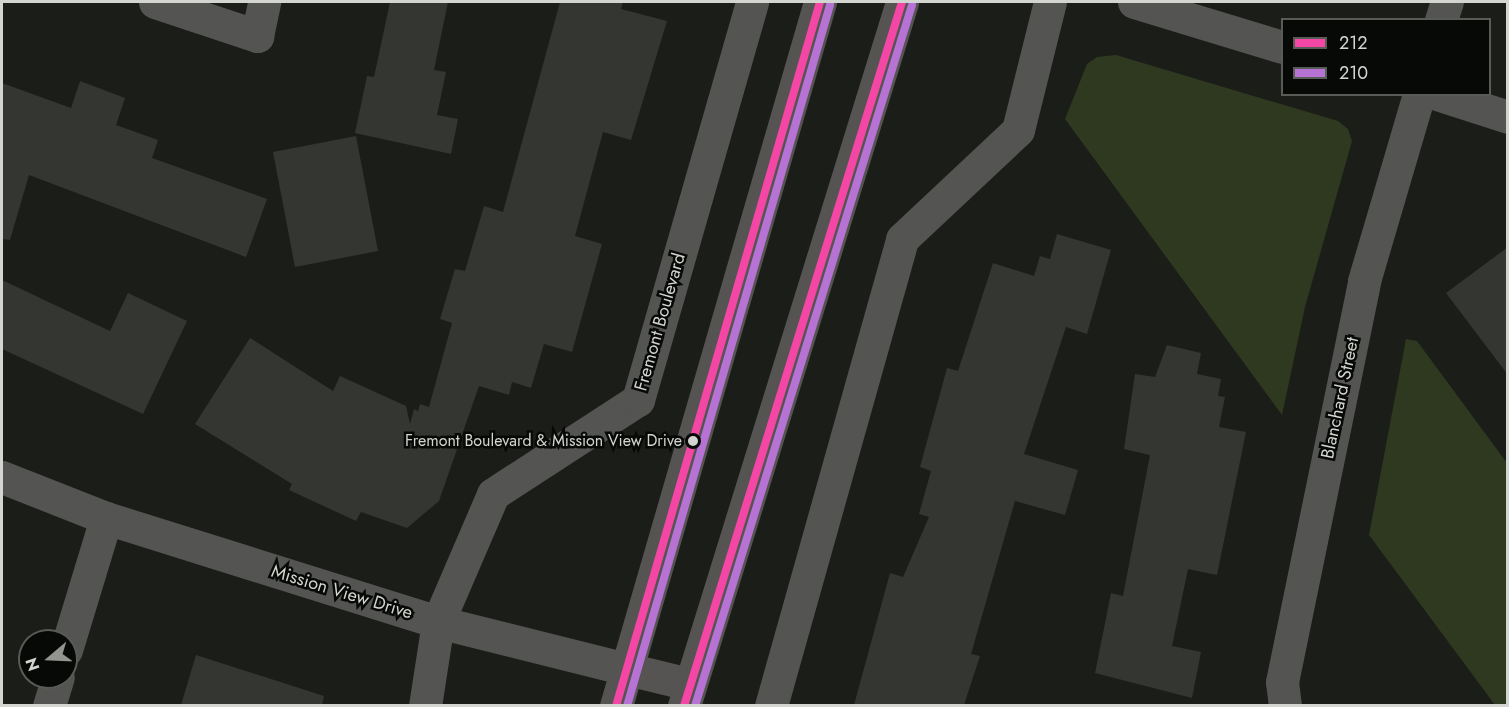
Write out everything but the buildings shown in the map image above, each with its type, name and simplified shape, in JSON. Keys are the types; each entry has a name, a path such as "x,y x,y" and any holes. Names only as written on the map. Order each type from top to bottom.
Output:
{"main road":[{"path":"616,705 623,668 820,2"},
{"path":"687,695 902,2"},
{"name":"Mission View Drive","path":"623,668 687,695"}],"street":[{"path":"155,2 257,36 264,2"},
{"name":"Fremont Boulevard","path":"425,705 438,622 493,494 638,399 753,2"},
{"path":"771,705 902,238 1018,130 1050,2"},
{"path":"1134,2 1281,48"},
{"path":"1442,18 1447,2"},
{"name":"Blanchard Street","path":"1285,705 1282,682 1364,281 1418,96"},
{"path":"1443,96 1508,117"},
{"name":"Mission View Drive","path":"2,477 106,518 438,622 623,668"},
{"path":"72,629 106,518"},
{"path":"49,705 54,689"}],"green space":[{"path":"1116,55 1338,121 1348,129 1352,141 1305,307 1282,415 1065,119 1087,64 1097,57"},
{"path":"1406,339 1417,341 1507,463 1507,705 1495,705 1369,535"}],"transit line":[{"name":"212","path":"616,706 820,2"},
{"name":"212","path":"684,706 902,2"},
{"name":"210","path":"627,706 830,5"},
{"name":"210","path":"695,706 912,5"}],"place":[{"name":"Fremont Boulevard & Mission View Drive","path":"693,441"}]}
